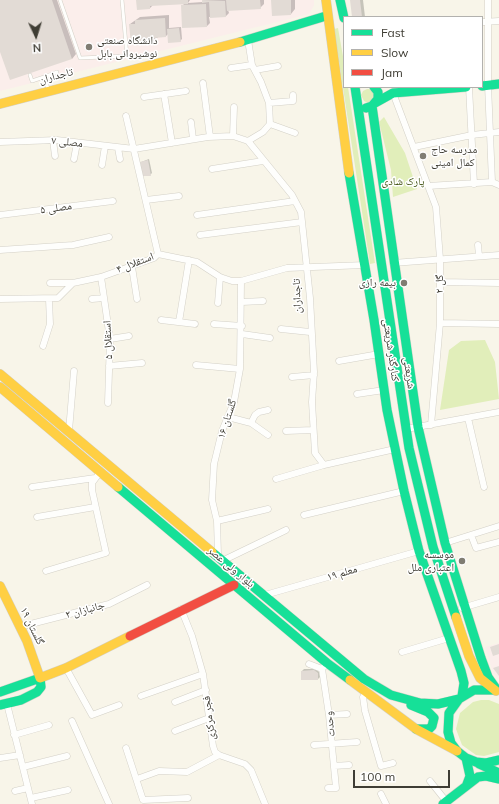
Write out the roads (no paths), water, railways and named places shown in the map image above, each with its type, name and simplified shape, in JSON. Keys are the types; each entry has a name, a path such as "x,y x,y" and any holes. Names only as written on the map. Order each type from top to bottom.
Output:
{"main road":[{"name":"کنارگذر شریعتی","path":"326,0 326,16 347,162 395,449 419,551 463,678 461,697"},
{"path":"340,0 344,16"},
{"name":"تاجداران","path":"0,104 49,90 248,40 326,16"},
{"path":"485,85 499,84"},
{"name":"شریعتی","path":"355,88 406,429 433,546 469,656"},
{"name":"کنارگذر شریعتی","path":"375,88 379,97 374,105 393,263 418,427 445,543 488,677 498,691"},
{"path":"378,88 393,93 454,88"},
{"path":"358,109 374,105 393,93"},
{"path":"365,265 381,264"},
{"name":"بلوار ولی عصر","path":"0,374 364,679 391,695 427,704 438,704 461,697 474,690 483,689 498,691"},
{"name":"بلوار ولی عصر","path":"0,387 98,475 234,585 325,666 416,729 457,751 466,758 499,773"},
{"path":"40,678 41,688 37,692 30,697 3,705 2,691 66,668 234,585"},
{"name":"گلستان ۱۹","path":"0,586 19,627 27,640 40,678"},
{"path":"469,656 478,676 498,691"},
{"path":"457,751 451,742 447,722 449,713 461,697 468,682 469,656"},
{"path":"391,695 431,715 434,718 432,726 425,730 416,729"},
{"path":"466,758 470,776 467,784"},
{"path":"476,762 486,763 499,760"},
{"path":"444,802 467,784 482,776 499,780"}],"street":[{"path":"488,0 485,22 485,85 490,132 492,182"},
{"path":"485,22 499,21"},
{"path":"234,107 233,136 248,141 257,137 270,124 269,103 254,67 248,40"},
{"path":"231,68 278,66"},
{"path":"203,83 210,137"},
{"path":"469,88 474,184"},
{"path":"144,97 186,91"},
{"name":"گل ۲","path":"393,93 436,207 441,282 440,323 432,425"},
{"path":"164,94 172,143"},
{"path":"269,103 293,101 293,95"},
{"path":"126,116 158,254"},
{"path":"192,122 194,140"},
{"path":"270,124 295,132"},
{"path":"414,147 472,135 499,132"},
{"name":"مصلی ۷","path":"0,142 53,140 134,149 210,137 233,136"},
{"path":"53,140 55,156"},
{"name":"تاجداران","path":"248,141 295,201 301,212 308,268 310,332 314,376 312,402 314,453 324,465"},
{"path":"74,159 77,143"},
{"path":"102,165 105,146"},
{"path":"118,148 120,159"},
{"path":"212,170 263,161"},
{"path":"428,186 492,182 499,184"},
{"path":"146,200 179,196"},
{"name":"مصلی ۵","path":"0,215 112,201"},
{"path":"197,216 295,201"},
{"path":"200,235 302,222"},
{"path":"0,250 73,245 109,237"},
{"path":"478,245 479,256"},
{"name":"استقلال ۴","path":"50,283 73,283 101,277 107,273 132,267 150,258 154,258 158,254 197,262 220,277 232,281 241,281"},
{"path":"393,263 499,255"},
{"path":"180,322 189,260"},
{"path":"241,281 287,268 365,265"},
{"path":"132,267 137,299"},
{"name":"استقلال ۵","path":"101,277 110,339 108,403"},
{"path":"218,303 220,277"},
{"name":"گلستان ۱۶","path":"221,558 217,521 212,500 214,464 234,402 240,369 242,334 241,281"},
{"path":"441,282 499,283"},
{"path":"0,299 49,299 61,297 73,283"},
{"path":"92,299 104,298"},
{"path":"43,346 50,324 49,299"},
{"path":"242,302 263,301"},
{"path":"161,320 195,324"},
{"path":"440,323 499,324"},
{"path":"214,324 242,326"},
{"path":"281,329 310,332"},
{"path":"242,334 270,338"},
{"path":"110,339 129,336"},
{"path":"339,361 379,354"},
{"path":"109,366 142,363"},
{"path":"196,365 240,369"},
{"path":"69,431 74,370"},
{"path":"292,377 314,376"},
{"path":"356,394 384,390"},
{"path":"251,423 258,412 268,410"},
{"path":"406,429 499,412"},
{"path":"228,417 251,423 268,435"},
{"path":"468,418 484,487"},
{"path":"286,431 313,430"},
{"path":"276,479 324,465 395,449"},
{"path":"32,487 98,475"},
{"path":"46,571 106,553 92,490 92,483 98,475"},
{"path":"304,515 404,491"},
{"path":"37,517 95,507"},
{"path":"217,521 268,509"},
{"path":"445,543 499,526"},
{"path":"221,558 286,530"},
{"path":"471,535 476,548 499,542"},
{"name":"معلم ۱۹","path":"265,595 419,551"},
{"name":"جانبازان ۲","path":"19,627 109,604 147,585"},
{"path":"454,610 499,597"},
{"name":"فجر مرکزی","path":"181,610 192,636 203,674 212,746 215,752 245,764 251,770 265,804"},
{"path":"402,652 449,638"},
{"path":"309,664 325,666"},
{"name":"وحدت","path":"325,666 336,788 328,788"},
{"path":"66,668 92,715 119,704"},
{"path":"141,696 203,674"},
{"path":"175,702 206,690"},
{"path":"366,693 362,697 381,766 393,763"},
{"path":"3,705 14,735 32,801 68,790"},
{"path":"329,715 347,714"},
{"path":"175,731 208,718"},
{"path":"72,721 108,804"},
{"path":"14,735 49,725"},
{"path":"314,745 356,742"},
{"path":"126,748 143,800 188,798"},
{"path":"0,758 20,755"},
{"path":"137,779 159,771 187,772 220,755"},
{"path":"23,767 67,756"},
{"path":"334,766 349,765"},
{"path":"430,781 444,802"},
{"path":"15,791 28,788"},
{"path":"381,794 386,804"}],"lane":[{"path":"60,0 80,58 127,56 122,0"},
{"path":"30,75 32,80 57,72"},
{"path":"44,77 49,90"}],"place":[{"name":"دانشگاه صنعتی نوشیروانی بابل","path":"89,47"},
{"name":"مدرسه حاج کمال امینی","path":"423,156"},
{"name":"بیمه رازی","path":"404,283"},
{"name":"موسسه اعتباری ملل","path":"462,561"}],"park label":[{"name":"پارک شادی","path":"403,182"}]}
